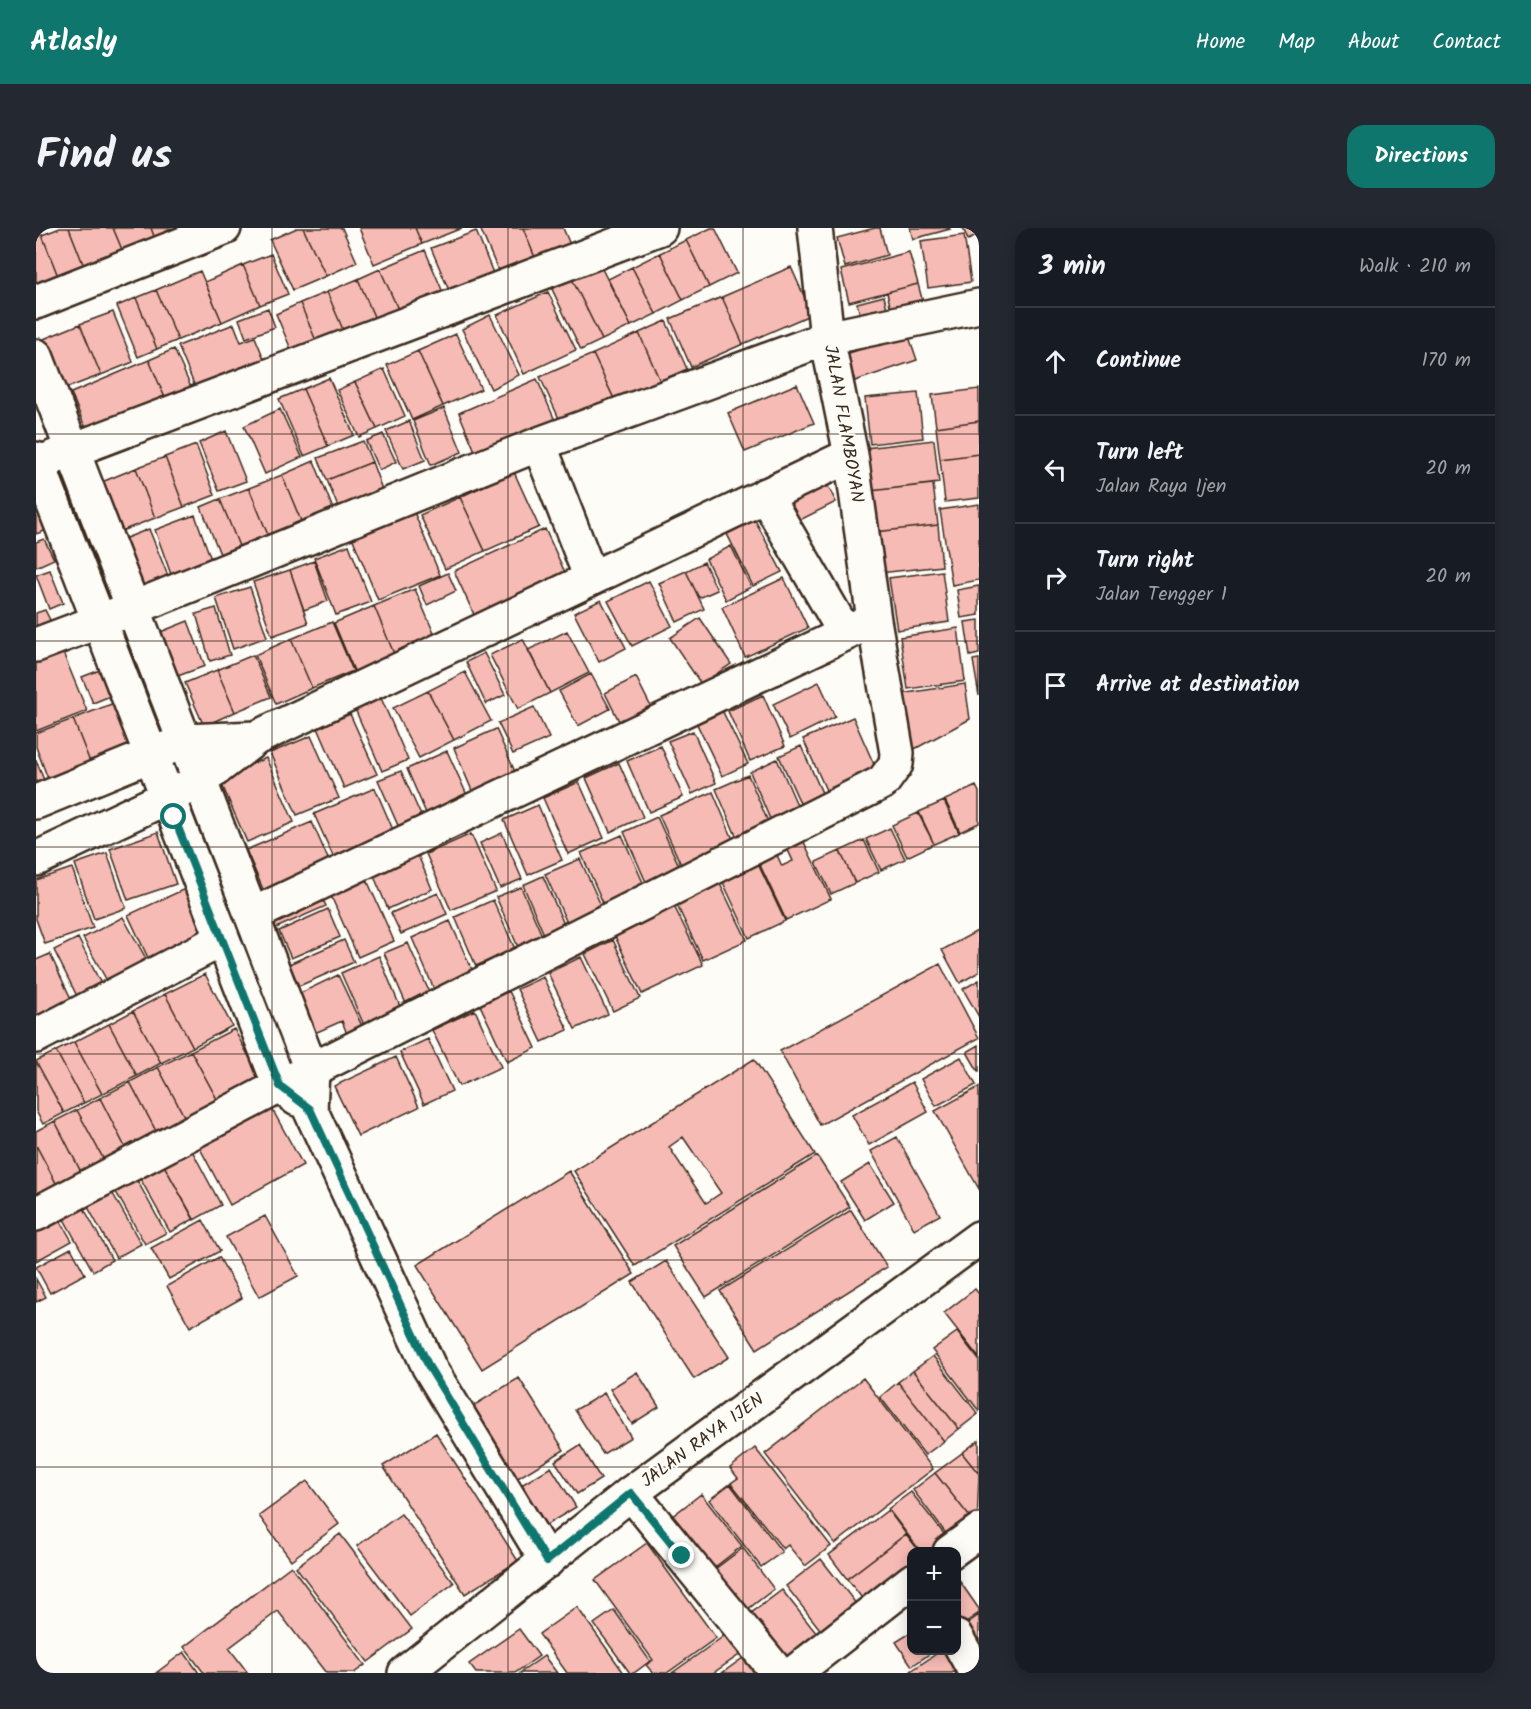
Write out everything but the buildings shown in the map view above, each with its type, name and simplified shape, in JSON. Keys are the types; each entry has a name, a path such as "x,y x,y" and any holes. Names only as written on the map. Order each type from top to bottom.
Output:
{"street":[{"path":"36,302 224,228"},
{"path":"547,1561 429,1367 310,1109 280,1086 36,462 660,228"},
{"name":"JALAN FLAMBOYAN","path":"36,1214 280,1086 312,1072 883,782 896,764 897,753 874,620 851,455 827,338 815,228"},
{"path":"36,645 134,608 539,444 827,338 979,306"},
{"path":"36,356 312,1072 310,1109"},
{"path":"539,444 591,578"},
{"path":"36,859 199,782 256,738 851,455"},
{"path":"765,495 845,633"},
{"path":"252,915 874,620"},
{"path":"36,802 185,741 256,738"},
{"path":"36,1036 221,940"},
{"name":"JALAN RAYA IJEN","path":"405,1673 631,1493 979,1238"},
{"path":"631,1493 778,1673"},
{"path":"956,1547 979,1531"},
{"path":"808,1669 907,1585"},
{"path":"961,1645 976,1673"}],"route":[{"path":"174,817 280,1086 310,1109 429,1367 547,1561 631,1493 682,1556"}]}
